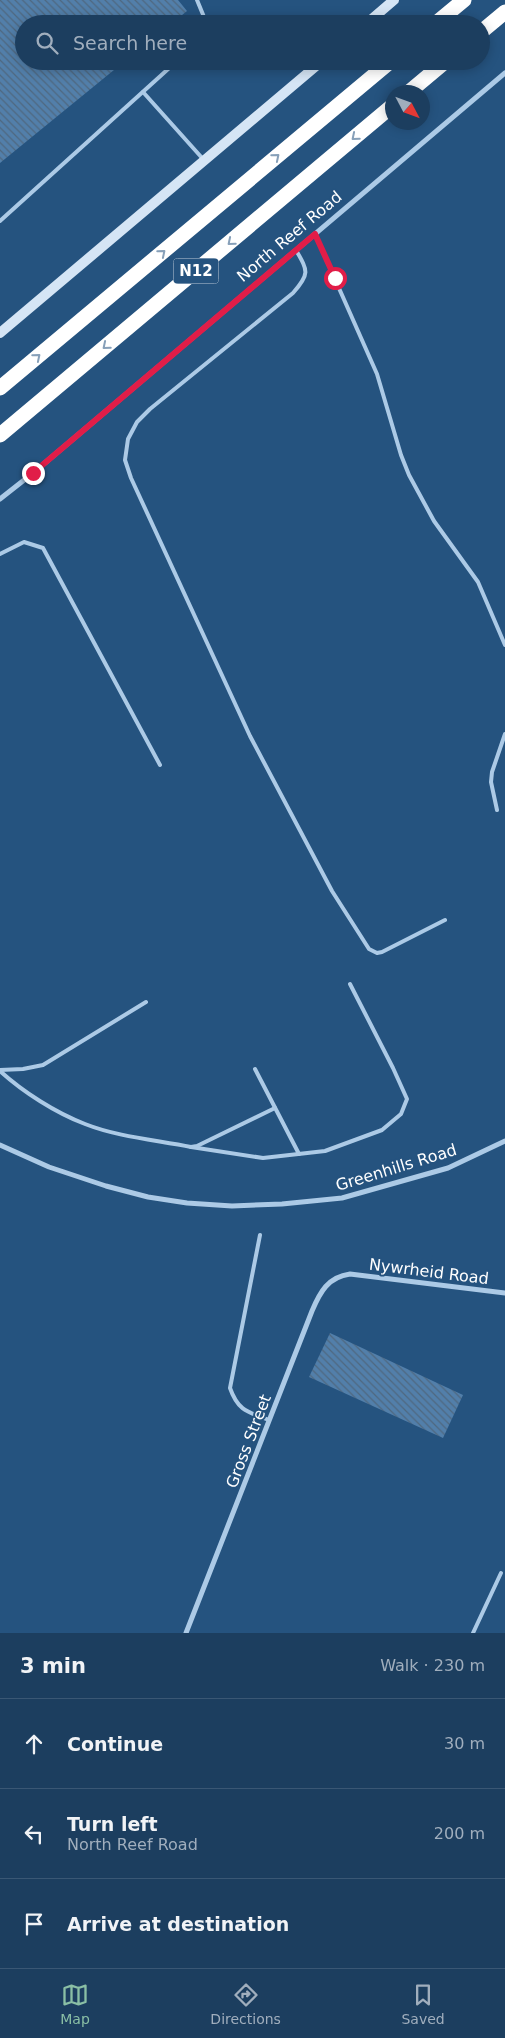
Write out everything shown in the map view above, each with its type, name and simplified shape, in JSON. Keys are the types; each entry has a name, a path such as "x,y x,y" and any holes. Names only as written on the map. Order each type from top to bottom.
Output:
{"highway":[{"path":"446,15 464,0"},
{"path":"490,24 505,12"},
{"name":"N12","path":"0,388 380,70"},
{"path":"417,85 435,70"},
{"name":"N12","path":"0,435 385,112"}],"main road":[{"path":"376,15 394,0"},
{"path":"0,333 311,70"}],"street":[{"name":"North Reef Road","path":"0,499 505,73"},
{"name":"Greenhills Road","path":"0,1145 49,1167 106,1186 148,1197 187,1203 232,1206 282,1204 342,1198 448,1168 505,1141"},
{"name":"Gross Street","path":"186,1633 318,1295 336,1277 350,1274"},
{"name":"Nywrheid Road","path":"350,1274 505,1293"}],"lane":[{"path":"197,0 203,15"},
{"path":"0,221 167,70"},
{"path":"143,92 204,160"},
{"path":"315,234 377,374 401,455 409,475 434,521 478,582 505,645"},
{"path":"296,250 306,269 303,282 293,293 150,408 137,422 126,446 127,467 168,561 250,736 332,890 369,949 377,953 382,952 445,920"},
{"path":"0,554 24,542 42,548 160,765"},
{"path":"497,810 491,782 492,772 505,734"},
{"path":"0,1071 36,1098 84,1124 130,1136 263,1158 325,1151 382,1130 401,1114 407,1099 350,984"},
{"path":"0,1071 23,1070 43,1065 146,1002"},
{"path":"255,1069 299,1154"},
{"path":"191,1147 197,1146 275,1108"},
{"path":"260,1234 230,1388 239,1406 245,1411 269,1420"},
{"path":"473,1633 501,1573"}],"building":[{"path":"0,0 178,0 187,11 182,15 15,15 15,70 114,70 0,163"},
{"path":"330,1333 463,1395 443,1438 309,1377"}],"route":[{"path":"33,473 315,234 335,278"}]}
